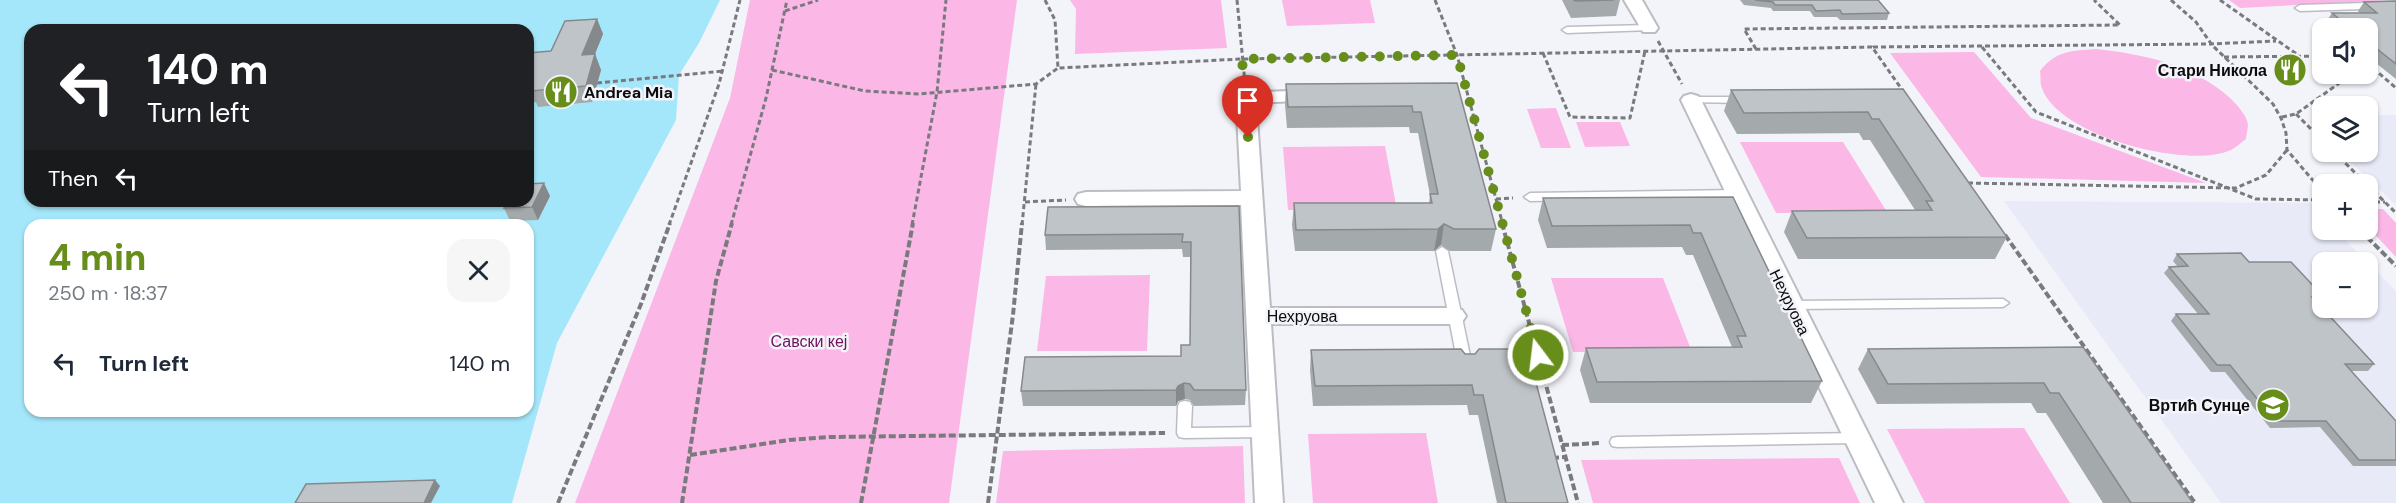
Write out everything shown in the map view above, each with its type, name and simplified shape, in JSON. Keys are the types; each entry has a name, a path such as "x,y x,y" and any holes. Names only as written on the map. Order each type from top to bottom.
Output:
{"street":[{"path":"1633,0 1649,28"},
{"path":"1246,97 1334,96"},
{"name":"Нехруова","path":"1246,97 1269,503"},
{"name":"Нехруова","path":"1691,100 1889,503"},
{"path":"1086,199 1251,198"},
{"name":"Нехруова","path":"1258,316 1454,316"}],"lane":[{"path":"2301,8 2396,5"},
{"path":"1567,30 1649,28"},
{"path":"1691,100 1757,100"},
{"path":"1530,197 1737,194"},
{"path":"1443,251 1466,369"},
{"path":"1791,305 2003,303"},
{"path":"1185,406 1184,433 1265,432"},
{"path":"1617,442 1858,438"}],"path":[{"path":"558,503 641,304 723,71 740,0"},
{"path":"682,503 716,281 772,70 787,0"},
{"path":"785,11 818,0"},
{"path":"861,503 937,92 946,0"},
{"path":"1045,0 1055,20 1058,68"},
{"path":"1237,0 1246,97"},
{"path":"1435,0 1457,55 1578,503"},
{"path":"1756,49 1744,30 2120,25 2094,0"},
{"path":"1968,183 2236,188 2266,175 2287,150 2289,135 2282,117 2261,90 2210,44 2198,24 2171,0"},
{"path":"2220,0 2298,56"},
{"path":"1649,28 1691,100"},
{"path":"772,70 866,91 920,94 1036,84 1058,68 1242,59 1663,50 2210,44 2276,41"},
{"path":"1982,46 2036,112 2256,199 2312,200"},
{"path":"1872,47 1906,96"},
{"path":"1543,53 1570,117 1630,118 1645,51"},
{"path":"2224,57 2312,56"},
{"path":"597,83 723,71"},
{"path":"2378,72 2396,88"},
{"path":"988,503 1013,315 1036,84"},
{"path":"2282,117 2296,114 2338,84"},
{"path":"2296,114 2312,130"},
{"path":"2287,150 2312,179"},
{"path":"2344,162 2396,213"},
{"path":"1961,173 1974,192"},
{"path":"1025,202 1086,199"},
{"path":"2378,202 2386,202"},
{"path":"2000,227 2195,503"},
{"path":"2370,240 2396,266"},
{"path":"690,454 789,440 874,436 1184,433"},
{"path":"1562,445 1617,442"},
{"path":"1545,458 1566,458"}],"shaded area":[{"path":"2378,115 2396,115 2396,205 2378,188 2378,174 2363,174 2351,162 2378,162"},
{"name":"Вртић Сунце","path":"2004,201 2310,203 2312,205 2312,240 2345,240 2357,252 2312,252 2312,318 2378,318 2378,273 2396,291 2396,503 2221,503"}],"green space":[{"name":"Савски кеј","path":"750,0 1017,0 949,503 575,503 730,98"},
{"path":"1070,0 1221,0 1227,48 1075,54 1076,9"},
{"path":"1282,0 1370,0 1375,23 1287,26"},
{"path":"2229,0 2389,0 2240,8"},
{"path":"2096,49 2150,58 2201,77 2230,98 2241,110 2248,125 2246,139 2231,150 2211,155 2185,155 2124,144 2095,133 2070,119 2051,103 2041,85 2040,71 2059,55 2072,51"},
{"path":"1974,52 2031,118 2206,183 1981,177 1890,53"},
{"path":"1556,108 1571,148 1541,148 1527,109"},
{"path":"1576,122 1620,122 1630,146 1585,147"},
{"path":"1740,142 1843,142 1887,212 1776,213"},
{"path":"1385,146 1397,210 1288,210 1283,147"},
{"path":"2378,209 2383,209 2396,223 2396,257 2378,238"},
{"path":"1150,275 1147,351 1037,351 1046,276"},
{"path":"1551,278 1663,278 1692,352 1573,352"},
{"path":"2024,428 2070,503 1925,503 1887,429"},
{"path":"1426,433 1438,503 1313,503 1308,434"},
{"path":"1243,446 1245,503 996,503 1003,451"},
{"path":"1839,458 1860,503 1593,503 1581,460"}],"water":[{"path":"0,0 720,0 699,43 679,75 676,120 557,343 512,503 0,503"}],"building":[{"path":"1755,0 1878,0 1889,13 1842,14 1840,10 1816,11 1812,5 1775,5 1773,2"},
{"path":"2396,1 2396,64 2378,50 2378,18 2338,18 2332,13 2377,13 2364,2"},
{"path":"597,19 582,55 595,54 586,86 534,91 534,52 551,51 565,21"},
{"path":"1457,83 1496,229 1454,229 1444,224 1438,229 1296,230 1294,203 1432,203 1430,194 1438,194 1421,112 1413,112 1412,106 1288,107 1286,84"},
{"path":"1903,89 2007,237 1807,238 1792,211 1932,210 1926,201 1933,201 1879,119 1872,119 1868,112 1744,113 1731,90"},
{"path":"544,183 534,203 534,184"},
{"path":"1733,197 1822,381 1597,382 1586,348 1742,347 1737,336 1746,336 1701,233 1693,233 1690,225 1552,226 1543,198"},
{"path":"1239,206 1246,390 1194,390 1190,384 1184,383 1176,390 1021,391 1025,357 1181,356 1181,345 1190,345 1191,242 1182,242 1183,234 1045,235 1048,207"},
{"path":"2241,253 2249,262 2291,262 2312,284 2312,318 2331,318 2374,364 2345,364 2396,421 2396,460 2359,460 2326,421 2275,421 2230,365 2217,365 2176,314 2209,314 2169,267 2188,266 2177,254"},
{"path":"2083,347 2193,503 2131,503 2059,393 2050,393 2044,383 1888,384 1868,349"},
{"path":"1461,349 1465,354 1475,354 1479,349 1527,349 1568,503 1506,503 1483,395 1474,395 1472,385 1315,386 1311,350"},
{"path":"435,480 424,503 295,503 306,484"}],"place":[{"name":"Стари Никола","path":"2290,70"},
{"name":"Andrea Mia","path":"561,92"},
{"name":"Вртић Сунце","path":"2273,405"}],"route":[{"path":"1248,137 1242,59 1457,55 1538,355"}]}
